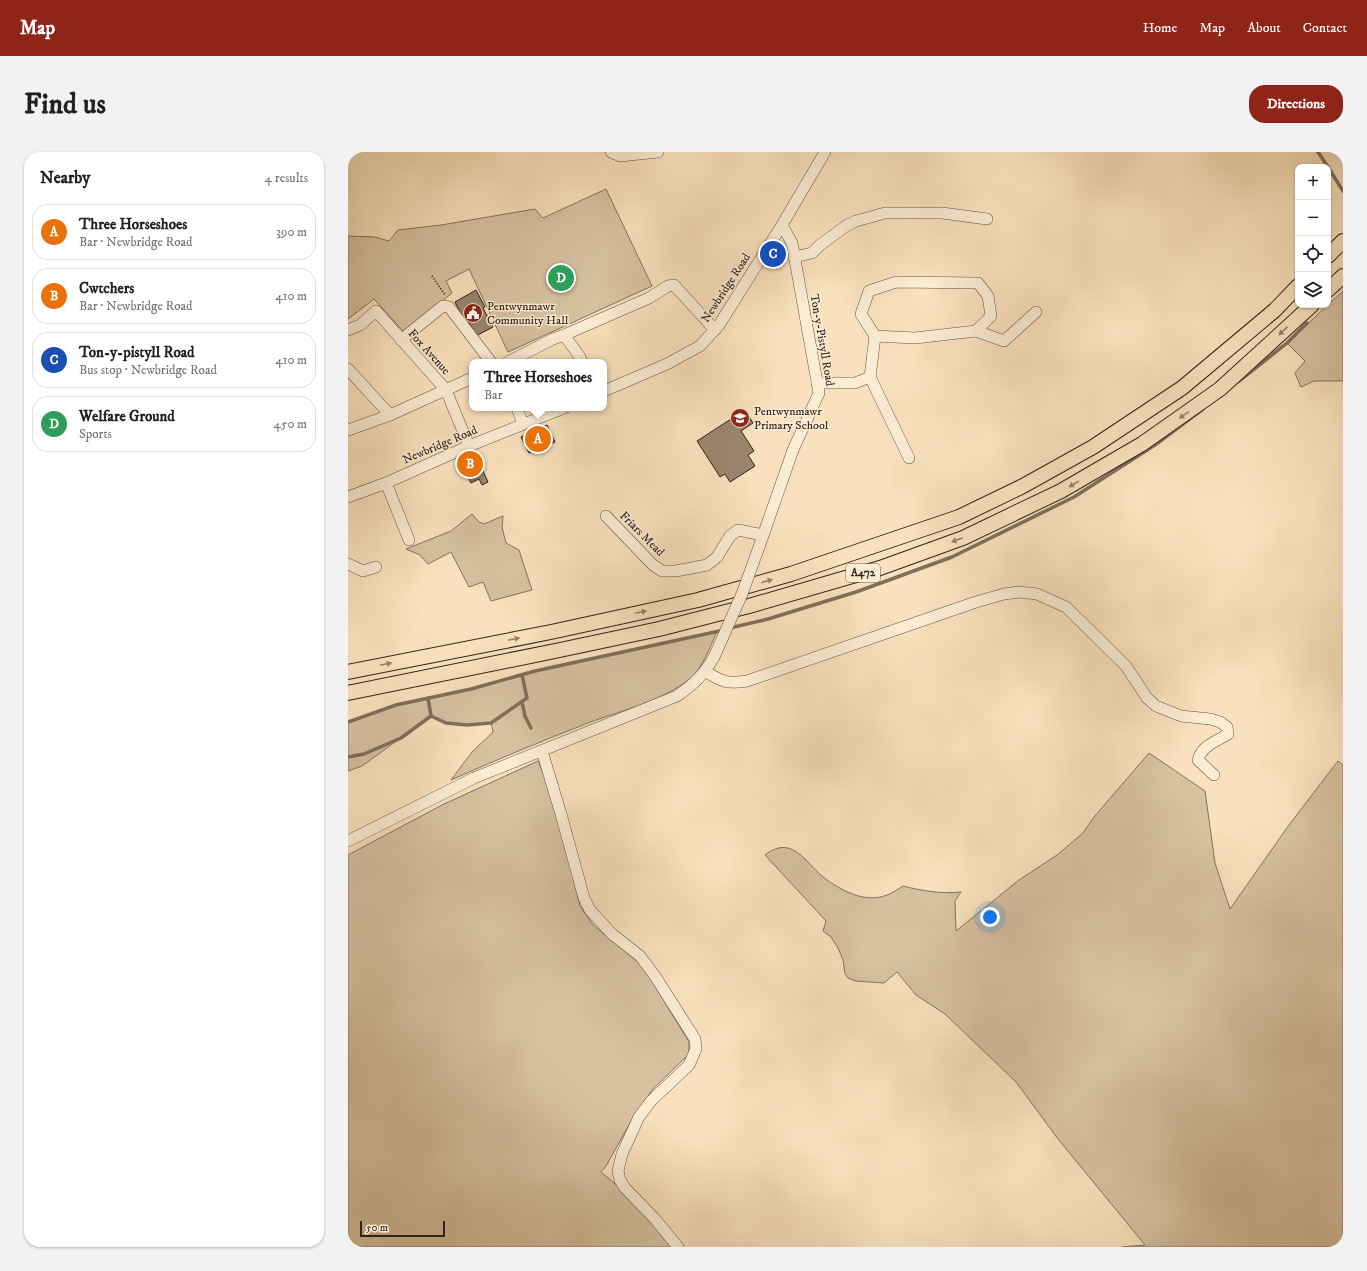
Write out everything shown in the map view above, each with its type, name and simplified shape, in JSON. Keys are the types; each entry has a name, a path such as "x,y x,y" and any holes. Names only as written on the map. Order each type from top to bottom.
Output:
{"main road":[{"path":"1331,253 1343,240"},
{"path":"1331,287 1343,276"},
{"name":"A472","path":"348,672 551,632 698,600 791,574 959,517 1023,486 1093,447 1182,388 1275,310 1295,289"},
{"name":"A472","path":"348,693 659,629 749,606 880,568 963,538 1061,491 1142,444 1220,389 1309,308"}],"street":[{"path":"611,152 620,156 658,152"},
{"name":"Newbridge Road","path":"607,390 667,364 700,346 715,330 782,225 822,153"},
{"path":"794,257 812,253 820,245 846,226 856,221 885,213 942,214 987,219"},
{"name":"Ton-y-Pistyll Road","path":"348,841 474,778 677,696 692,686 706,672 742,594 793,450 819,393 792,243 782,225"},
{"path":"908,458 870,377 875,336 861,314 868,291 896,282 978,284 988,296 991,316 976,331"},
{"path":"514,359 553,339 649,298 668,286 674,285 715,330"},
{"path":"401,340 443,306 449,307 489,359"},
{"name":"Fox Avenue","path":"348,330 360,325 376,312 446,390 469,446"},
{"path":"875,336 915,338 976,331 1004,341 1036,312"},
{"path":"564,335 581,359"},
{"path":"348,369 390,415"},
{"path":"817,383 855,383 870,377"},
{"path":"348,430 390,415 469,379"},
{"path":"519,411 523,424"},
{"name":"Newbridge Road","path":"349,493 386,483 469,446 556,411"},
{"path":"386,483 409,540"},
{"name":"Friars Mead","path":"606,516 653,565 662,571 676,572 707,565 717,558 730,536 738,530 763,535"},
{"path":"348,564 363,571 376,566"},
{"path":"706,672 721,681 732,684 747,681 976,602 1019,592 1037,594 1066,607 1126,666 1147,698 1156,706 1181,716 1210,719 1220,722 1227,727 1228,734 1206,746 1200,753 1198,760 1214,775"},
{"path":"542,751 584,898 590,910 612,934 640,956 655,976 695,1039 696,1049 689,1065 650,1101 639,1117 622,1154 618,1170 620,1180 625,1188 655,1219 678,1247"}],"path":[{"path":"432,276 448,299 446,307"}],"shaded area":[{"path":"606,189 652,286 508,352 469,269 446,281 452,293 404,332 374,299 348,319 348,236 375,237 389,241 398,230 441,225 535,209 543,218"},
{"path":"1343,291 1343,381 1314,381 1301,387 1295,373 1305,361 1287,343 1325,308 1331,308 1331,302"},
{"path":"472,514 479,522 484,524 503,516 502,527 506,543 519,550 532,590 491,601 483,582 469,587 451,552 428,564 420,555 406,549 451,531"},
{"path":"717,631 706,656 695,674 667,693 641,705 588,723 451,780 472,752 493,732 491,723 467,725 446,723 431,716 362,766 348,771 348,722 396,705 471,689 535,671"},
{"path":"1149,753 1205,791 1215,863 1230,909 1289,825 1338,761 1343,765 1343,1247 1122,1247 1145,1245 1058,1139 1016,1082 945,1014 916,995 897,972 884,983 855,981 848,978 845,974 843,960 838,948 831,937 823,931 826,921 765,855 775,849 783,847 797,852 823,877 837,887 862,897 879,897 889,894 903,886 932,892 961,892 955,901 956,931 1019,880 1057,855 1082,834 1094,817"},
{"path":"538,761 548,785 580,906 593,925 637,961 650,978 689,1042 689,1054 653,1089 635,1114 606,1166 601,1172 630,1198 672,1247 348,1247 348,855 442,805"}],"building":[{"name":"Pentwynmawr Community Hall","path":"476,290 493,327 476,336 467,319 464,320 455,302"},
{"path":"745,410 753,423 741,431 754,451 748,455 755,466 730,482 725,474 720,477 697,441"},
{"path":"547,425 555,442 529,453 521,437"},
{"path":"476,456 488,482 482,485 479,479 471,483 461,463"}],"waterway":[{"path":"1318,152 1326,164"},
{"path":"1331,172 1343,191"},
{"path":"1238,382 1287,343 1307,323"},
{"path":"730,628 768,619 856,592 952,557 1074,497 1155,445 1203,409"},
{"path":"348,722 396,705 471,689 535,671 724,630"},
{"path":"348,757 364,754 401,738 431,716 446,723 467,725 491,723 527,698 522,675"},
{"path":"428,698 431,716"},
{"path":"522,702 525,716 531,728"}],"place":[{"name":"Ton-y-pistyll Road","path":"773,254"},
{"name":"Welfare Ground","path":"561,278"},
{"name":"Pentwynmawr Community Hall","path":"473,313"},
{"name":"Pentwynmawr Primary School","path":"740,418"},
{"name":"Three Horseshoes","path":"538,439"},
{"name":"Cwtchers","path":"470,464"}]}
